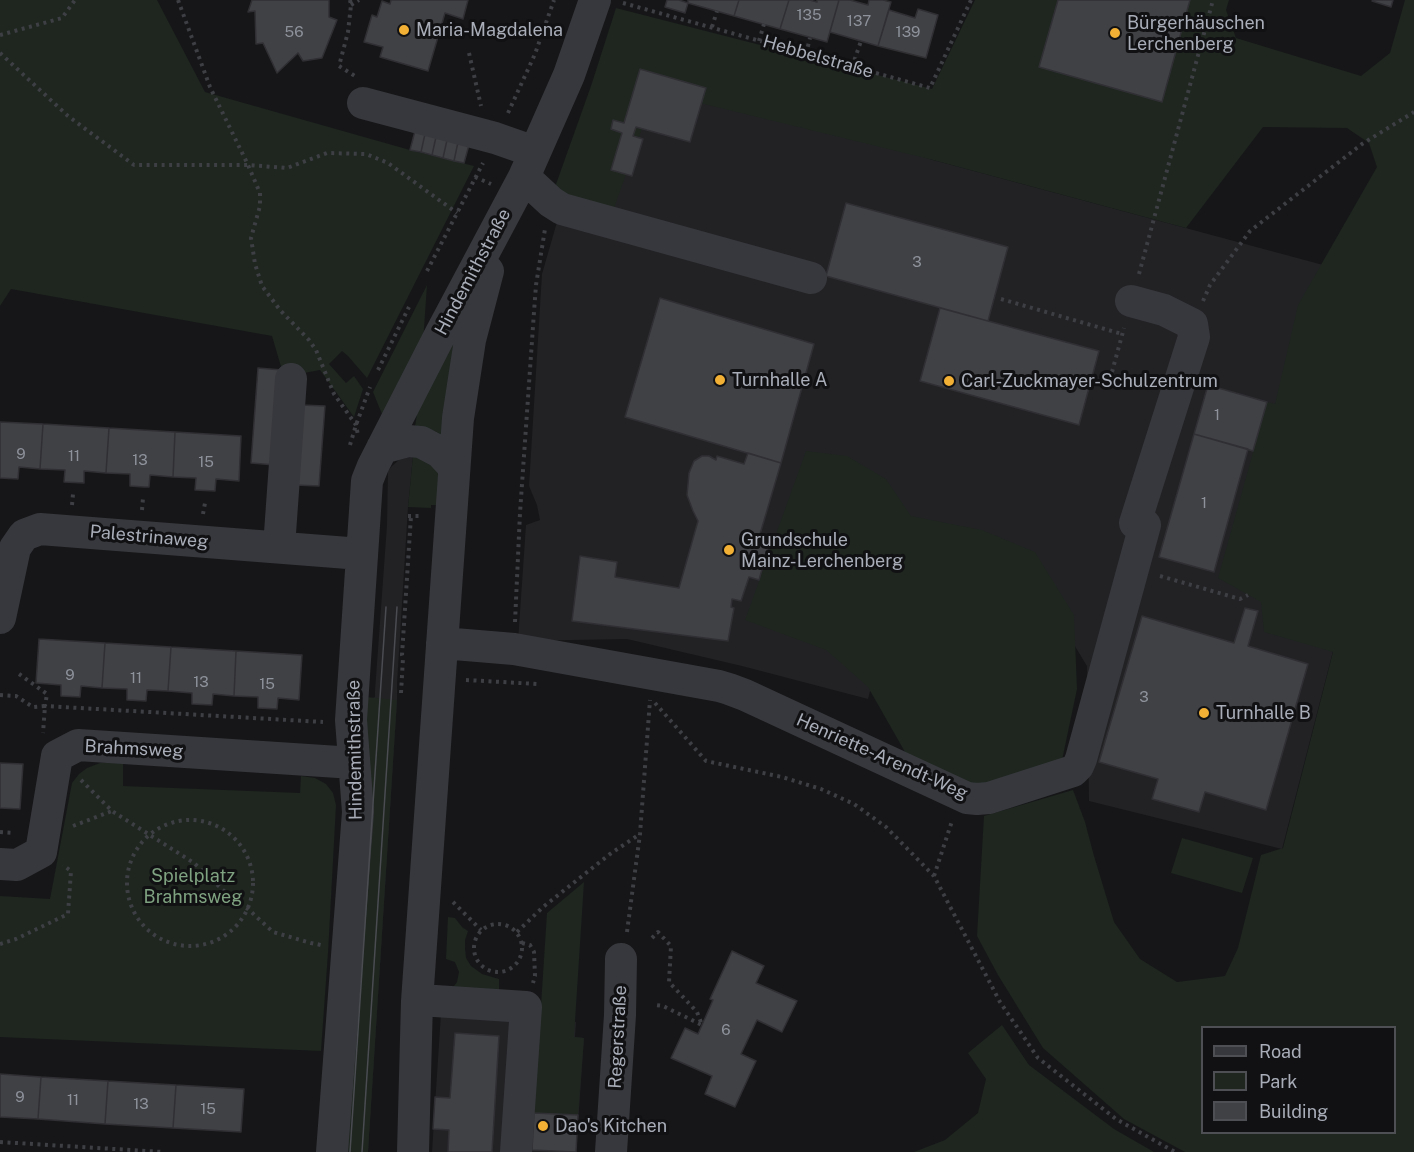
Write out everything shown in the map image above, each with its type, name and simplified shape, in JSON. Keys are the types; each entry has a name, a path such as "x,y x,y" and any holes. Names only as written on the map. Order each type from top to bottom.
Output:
{"street":[{"path":"524,175 569,75 595,0"},
{"path":"363,103 492,137 524,175 551,202 562,209 810,278"},
{"name":"Hindemithstraße","path":"332,1152 358,812 351,720 367,482 382,448 524,175"},
{"name":"Hindemithstraße","path":"413,1152 417,1001 458,418 470,339 486,276 524,175"},
{"path":"1131,301 1164,310 1192,324"},
{"name":"Henriette-Arendt-Weg","path":"442,643 514,649 729,689 961,795 977,799 989,798 1073,771 1082,759 1145,525 1135,523 1194,337 1192,324"},
{"path":"279,547 291,379"},
{"path":"382,448 408,441 421,442 440,452 454,467"},
{"name":"Palestrinaweg","path":"0,618 15,548 24,535 40,529 361,554"},
{"name":"Brahmsweg","path":"42,847 57,756 78,745 354,763"},
{"path":"0,864 17,865 42,847"},
{"name":"Regerstraße","path":"611,1152 620,1015 621,959"},
{"path":"417,1001 526,1007 516,1152"}],"path":[{"path":"0,35 62,18 75,0"},
{"path":"178,0 210,87 260,193 260,207 252,238 255,264 262,286 316,350 334,393 356,424"},
{"path":"360,0 350,2 348,32 339,66 368,87 363,103"},
{"path":"428,271 476,177 492,137 535,54 554,0"},
{"name":"Hebbelstraße","path":"613,0 930,88 971,0"},
{"path":"1112,372 1213,0"},
{"path":"712,27 717,11"},
{"path":"759,41 764,24"},
{"path":"806,54 810,38"},
{"path":"852,67 861,41"},
{"path":"0,53 68,116 134,165 248,165 287,168 327,153 366,154 388,163 457,213"},
{"path":"469,53 492,137"},
{"path":"1192,324 1210,285 1250,231 1362,144 1414,112"},
{"path":"457,679 511,682 536,294 551,202"},
{"path":"1001,299 1122,334"},
{"path":"378,370 410,307"},
{"path":"402,693 410,516 418,516"},
{"path":"1133,568 1240,599 1248,595"},
{"path":"19,674 47,694 45,706"},
{"path":"0,695 16,696 33,707 324,722"},
{"path":"629,921 640,834 650,698 706,760 782,777 820,789 854,804 886,827 934,876 1000,1002 1038,1058 1116,1119 1175,1152"},
{"path":"57,756 112,811 194,863 237,903 248,909 273,932 326,945"},
{"path":"934,876 961,795"},
{"path":"0,944 16,939 68,914 71,871 42,847 69,827 112,811"},
{"path":"188,819 216,825 229,832 239,842 252,867 254,881 252,896 248,909 239,924 226,936 210,943 193,946 176,945 159,938 145,928 128,898 127,880 130,863 137,848 149,834 174,821 188,819"},
{"path":"517,932 551,900 610,854 640,834"},
{"path":"458,907 481,930"},
{"path":"495,923 511,927 517,932 522,943 522,952 514,966 499,972 483,968 474,953 476,937 481,930 495,923"},
{"path":"652,938 658,932 671,946 669,982 697,1012 702,1025 663,1006 656,1005"},
{"path":"522,943 530,945 534,952 535,976 526,1007"},
{"path":"0,1142 163,1152"}],"shaded area":[{"name":"Carl-Zuckmayer-Schulzentrum","path":"640,69 933,160 1364,276 1333,651 1282,849 1089,801 1087,666 1018,553 911,525 868,699 627,639 518,641 526,525 540,520 529,486 542,274 557,222"},
{"path":"413,456 368,1152 344,1152 373,698 375,697 387,525 388,471 399,460"},
{"path":"441,1013 576,1022 575,1037 584,1038 576,1152 432,1152"}],"green space":[{"path":"0,0 157,0 205,92 474,166 367,378 342,351 329,364 346,383 354,376 363,389 354,417 320,370 304,373 282,370 272,336 11,289 0,306"},
{"path":"975,0 1229,0 1226,10 1236,38 1361,76 1390,53 1405,0 1414,0 1414,1152 1185,1152 1124,1119 1043,1048 977,936 984,816 1073,790 1085,822 1114,922 1140,959 1177,982 1225,976 1238,948 1261,855 1283,848 1333,652 1264,632 1261,602 1218,578 1267,402 1275,404 1298,305 1377,167 1369,143 1347,128 1263,127 1186,228 933,160 655,92 613,211 567,197 555,187 616,8 932,89"},
{"path":"427,285 423,343 384,419 373,392"},
{"path":"455,331 442,435 435,431 415,427 418,407"},
{"path":"806,451 847,456 886,479 911,516 982,530 1035,552 1074,615 1077,689 1061,765 982,789 909,759 868,687 826,650 745,620"},
{"path":"413,456 424,458 439,471 442,505 431,505 431,508 408,507"},
{"path":"366,697 397,700 368,1152 355,1152 344,1151"},
{"name":"Spielplatz Brahmsweg","path":"123,760 123,786 300,793 301,776 315,778 326,784 333,793 336,805 321,1051 0,1037 0,896 50,899 72,783 87,768 100,763"},
{"path":"1182,838 1253,858 1242,893 1171,873"},
{"path":"584,882 574,1037 584,1038 578,1115 534,1113 547,913"},
{"path":"448,917 455,918 468,931 465,940 466,958 471,966 482,974 499,979 499,995 448,988 457,982 459,972 455,962 446,959"},
{"path":"1002,1025 1029,1065 1114,1129 1154,1152 914,1152 945,1140 978,1113 986,1079 968,1053"}],"building":[{"path":"252,0 329,0 329,17 337,20 322,58 303,61 298,53 277,73 263,43 256,44 255,11 248,12"},
{"name":"Maria-Magdalena","path":"391,0 468,0 463,19 445,13 428,71 380,57 383,47 364,42 372,15 377,17 382,1 390,4"},
{"path":"667,0 688,3 685,13 665,7"},
{"path":"688,0 739,0 734,16 688,3"},
{"path":"739,0 789,0 780,29 734,16"},
{"path":"789,0 817,2 817,0 839,0 827,42 780,29"},
{"path":"839,0 850,0 868,5 869,0 891,2 878,46 830,32"},
{"name":"Bürgerhäuschen Lerchenberg","path":"1058,0 1190,0 1162,102 1039,67"},
{"path":"1373,0 1393,0 1391,7"},
{"path":"918,9 938,15 926,58 878,46 889,10 915,18"},
{"path":"640,69 706,88 690,142 636,127 633,136 643,139 632,176 611,170 622,133 611,129 613,120 624,123"},
{"path":"415,131 425,134 421,152 410,150"},
{"path":"425,134 436,137 432,155 421,152"},
{"path":"436,137 447,140 443,158 432,155"},
{"path":"447,140 458,142 454,161 443,158"},
{"path":"458,142 469,145 464,163 454,161"},
{"path":"846,203 1008,247 988,321 826,276"},
{"name":"Turnhalle A","path":"660,298 814,344 781,463 625,417"},
{"path":"940,308 1099,351 1079,425 920,381"},
{"path":"258,368 282,370 275,465 251,463"},
{"path":"1208,385 1267,402 1253,451 1194,434"},
{"path":"301,405 325,406 319,486 295,485"},
{"path":"0,422 43,424 40,469 19,467 18,479 0,478"},
{"path":"43,424 109,428 106,473 84,471 84,483 64,482 65,470 40,469"},
{"path":"109,428 175,432 173,477 150,475 149,487 144,487 130,486 130,474 106,473"},
{"path":"175,432 241,436 239,481 216,479 215,491 195,490 196,478 173,477"},
{"path":"1194,434 1248,449 1214,572 1159,557"},
{"name":"Grundschule Mainz-Lerchenberg","path":"748,453 781,463 758,541 769,544 759,580 749,577 741,601 732,599 731,607 734,608 728,641 572,621 580,556 617,562 615,577 679,588 698,521 687,495 689,473 694,461 702,456 709,456 716,460 717,456 744,464"},
{"name":"Turnhalle B","path":"1245,608 1258,611 1248,646 1308,664 1266,810 1205,792 1199,812 1152,799 1158,779 1099,762 1142,616 1234,643"},
{"path":"39,639 105,643 102,688 81,686 80,697 61,696 61,685 36,683"},
{"path":"105,643 171,647 168,691 147,690 146,701 127,700 127,689 102,688"},
{"path":"171,647 236,651 234,696 213,694 212,705 192,704 192,693 168,691"},
{"path":"236,651 302,655 299,700 278,698 277,709 258,708 258,697 234,696"},
{"path":"0,763 23,764 20,809 0,808"},
{"path":"732,951 764,966 756,983 797,1001 782,1032 757,1020 741,1054 756,1061 735,1107 705,1094 712,1076 671,1058 685,1028 698,1034 713,1000 710,999"},
{"path":"455,1033 499,1036 492,1152 448,1152 449,1130 433,1129 435,1097 450,1098"},
{"path":"0,1074 41,1077 38,1119 0,1117"},
{"path":"41,1077 108,1081 105,1124 38,1119"},
{"path":"108,1081 176,1085 173,1128 105,1124"},
{"path":"176,1085 244,1089 241,1132 173,1128"},
{"path":"534,1113 578,1115 576,1152 532,1150"}],"tram line":[{"path":"350,1152 386,607"},
{"path":"362,1152 397,607"}],"place":[{"name":"Maria-Magdalena","path":"404,30"},
{"name":"Bürgerhäuschen Lerchenberg","path":"1115,33"},
{"name":"Turnhalle A","path":"720,380"},
{"name":"Carl-Zuckmayer-Schulzentrum","path":"949,381"},
{"name":"Grundschule Mainz-Lerchenberg","path":"729,550"},
{"name":"Turnhalle B","path":"1204,713"},
{"name":"Dao's Kitchen","path":"543,1126"}]}
